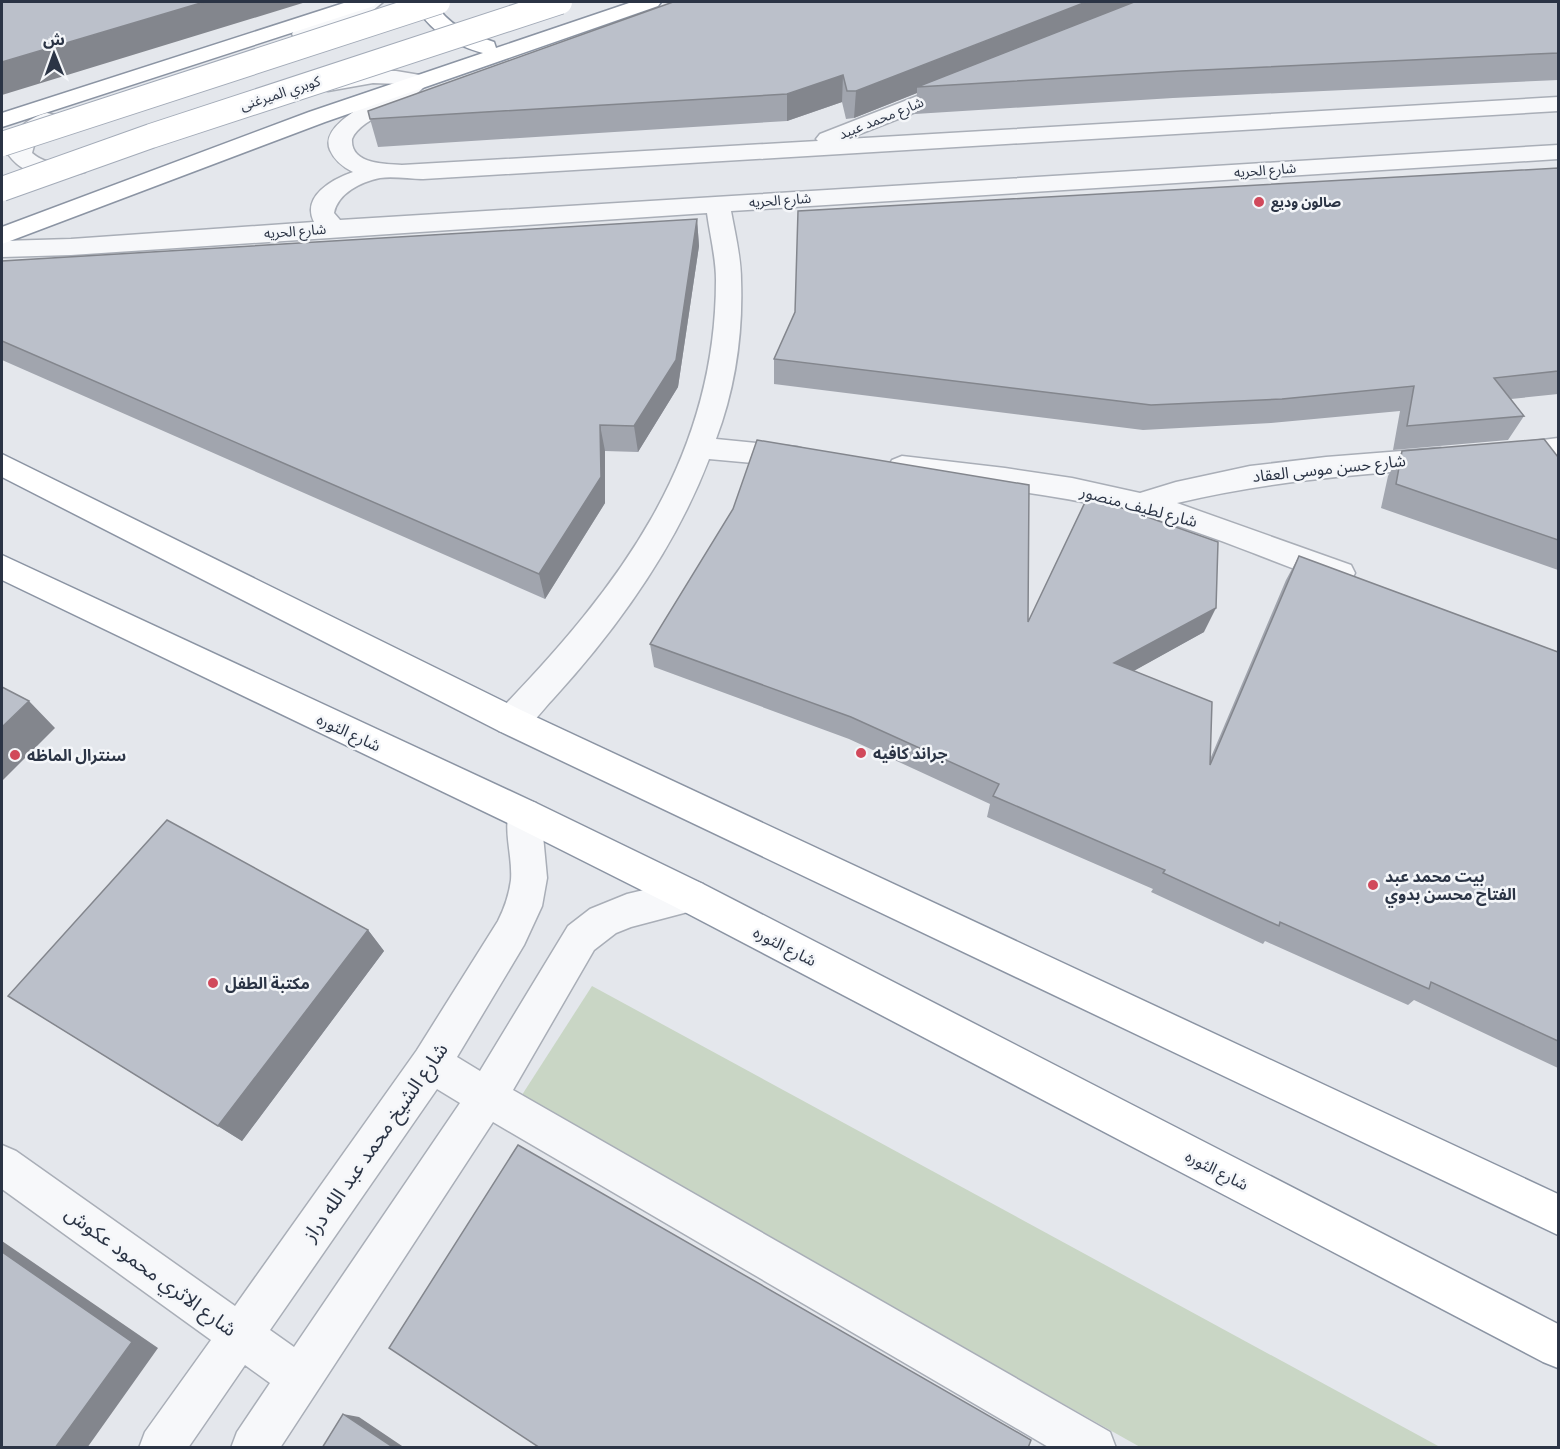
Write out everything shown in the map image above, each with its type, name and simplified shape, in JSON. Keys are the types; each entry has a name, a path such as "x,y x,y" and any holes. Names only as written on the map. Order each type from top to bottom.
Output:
{"main road":[{"path":"2,120 367,2"},
{"path":"425,2 440,25 467,40 503,52"},
{"path":"2,144 438,2"},
{"name":"كوبري الميرغنى","path":"2,189 141,139 560,2"},
{"path":"2,236 418,81 651,2"},
{"path":"2,465 511,721 1558,1215"},
{"name":"شارع الثوره","path":"2,567 524,814 690,897 1558,1347"}],"street":[{"path":"373,2 344,20 51,118 25,134 20,144 20,154 26,162 38,168 72,169 336,82 387,76 418,81"},
{"path":"418,81 386,104 359,118 342,135 340,147 349,160 381,170 423,172 1558,104"},
{"name":"شارع محمد عبيد","path":"792,150 835,136 974,81"},
{"name":"شارع الحريه","path":"2,249 71,247 335,228 1558,152"},
{"path":"335,228 326,221 322,213 326,199 339,187 381,170"},
{"path":"511,721 576,652 629,582 670,514 700,448 720,380 730,317 729,258 718,204"},
{"path":"700,448 819,459"},
{"name":"شارع حسن موسى العقاد","path":"1139,504 1195,487 1254,475 1558,448"},
{"name":"شارع لطيف منصور","path":"879,465 1007,478 1073,489 1139,504 1206,524 1360,580"},
{"name":"شارع الشيخ محمد عبد الله دراز","path":"161,1448 430,1064 511,933 524,906 529,878 524,814"},
{"path":"253,1448 487,1097 581,938 603,921 627,911 654,903 690,897"},
{"path":"430,1064 1094,1448"},
{"name":"شارع الاثري محمود عكوش","path":"2,1165 300,1378"}],"green space":[{"path":"592,986 1440,1447 1140,1447 520,1098"}],"building":[{"path":"2,2 204,2 2,62"},
{"path":"673,2 1086,2 856,91 847,91 843,75 787,94 370,119 368,111"},
{"path":"1134,2 1558,2 1558,53 1181,71 917,87"},
{"path":"1558,168 1558,371 1494,378 1524,416 1407,426 1414,386 1282,399 1151,405 774,359 795,312 798,211"},
{"path":"697,219 676,360 634,426 600,425 601,477 539,574 2,341 2,261"},
{"path":"1544,439 1558,457 1558,540 1396,484 1402,451"},
{"path":"757,440 1029,485 1028,622 1088,496 1218,542 1216,608 1114,663 1212,702 1210,765 1299,556 1558,652 1558,1041 1431,982 1429,989 1280,922 1279,926 1163,873 1165,870 993,796 999,784 851,717 650,644 733,509"},
{"path":"2,687 29,701 2,727"},
{"name":"مكتبة الطفل","path":"167,820 368,930 218,1126 8,996"},
{"path":"518,1145 1031,1440 1028,1448 540,1448 389,1348"},
{"path":"2,1252 132,1342 55,1448 2,1448"},
{"path":"343,1414 394,1448 322,1448"}],"place":[{"name":"صالون وديع","path":"1259,202"},
{"name":"جراند كافيه","path":"861,753"},
{"name":"سنترال الماظه","path":"15,755"},
{"name":"بيت محمد عبد الفتاح محسن بدوي","path":"1373,885"},
{"name":"مكتبة الطفل","path":"213,983"}]}
